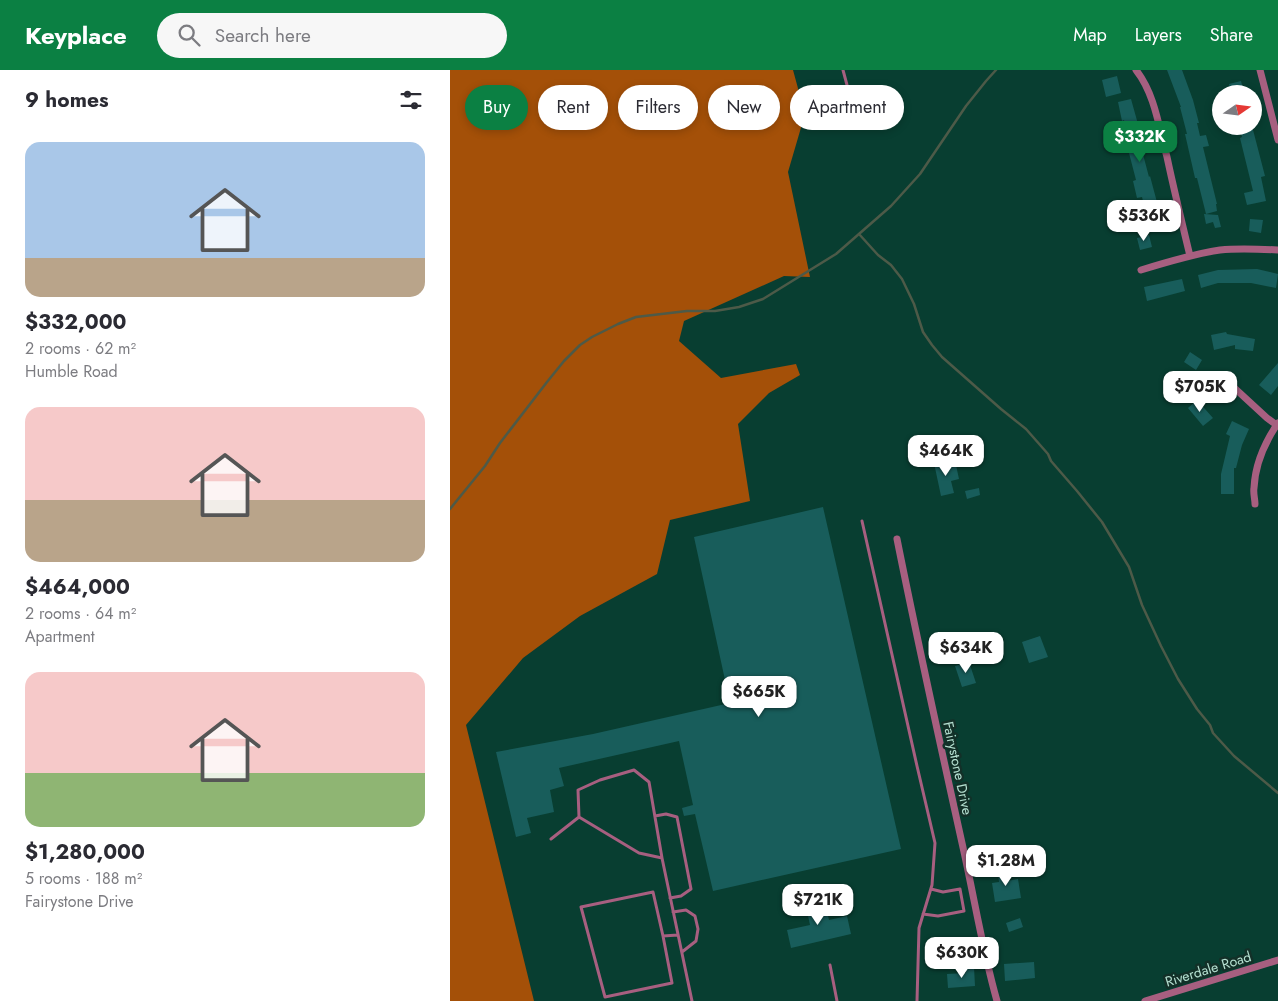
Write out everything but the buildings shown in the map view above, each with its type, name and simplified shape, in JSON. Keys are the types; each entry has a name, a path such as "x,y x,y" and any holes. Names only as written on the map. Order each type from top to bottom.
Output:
{"street":[{"path":"1136,70 1142,77 1150,95 1190,256"},
{"path":"1260,70 1278,140"},
{"path":"1141,270 1190,256 1221,250 1278,250"},
{"path":"1229,383 1267,418 1278,425 1264,447 1259,462 1254,489 1255,504"},
{"name":"Fairystone Drive","path":"897,539 987,967 997,1001"},
{"name":"Riverdale Road","path":"1145,1001 1278,960"}],"lane":[{"path":"843,70 847,85"},
{"path":"862,522 935,843 932,885 920,928 917,1001"},
{"path":"579,817 578,790 600,780 634,770 649,782 662,858 692,1001"},
{"path":"654,816 666,814 676,817 691,889 681,896 670,898"},
{"path":"551,838 579,817"},
{"path":"579,817 639,853 662,858"},
{"path":"923,914 938,916 964,911 960,889 943,892 931,889"},
{"path":"653,892 663,936 672,983 605,997 581,907 653,892"},
{"path":"673,912 686,910 695,916 698,929 696,941 682,952"},
{"path":"663,936 678,935"},
{"path":"830,964 837,1001"}],"shaded area":[{"path":"450,70 793,70 797,85 790,85 790,130 800,130 788,172 810,277 784,276 684,321 679,341 721,378 796,364 800,375 769,393 738,424 750,501 670,520 657,574 580,616 523,658 466,725 534,1001 450,1001"}],"waterway":[{"path":"450,509 485,466 500,443 547,382 580,345 592,337 636,317 687,311 715,311 739,307 763,299 836,254 891,206 920,174 966,106 996,70"},
{"path":"859,234 878,255 891,265 902,279 914,304 923,332 942,357 1026,429 1102,522 1129,567 1142,605 1161,646 1178,679 1197,709 1210,725 1213,733 1234,756 1278,793"}]}
